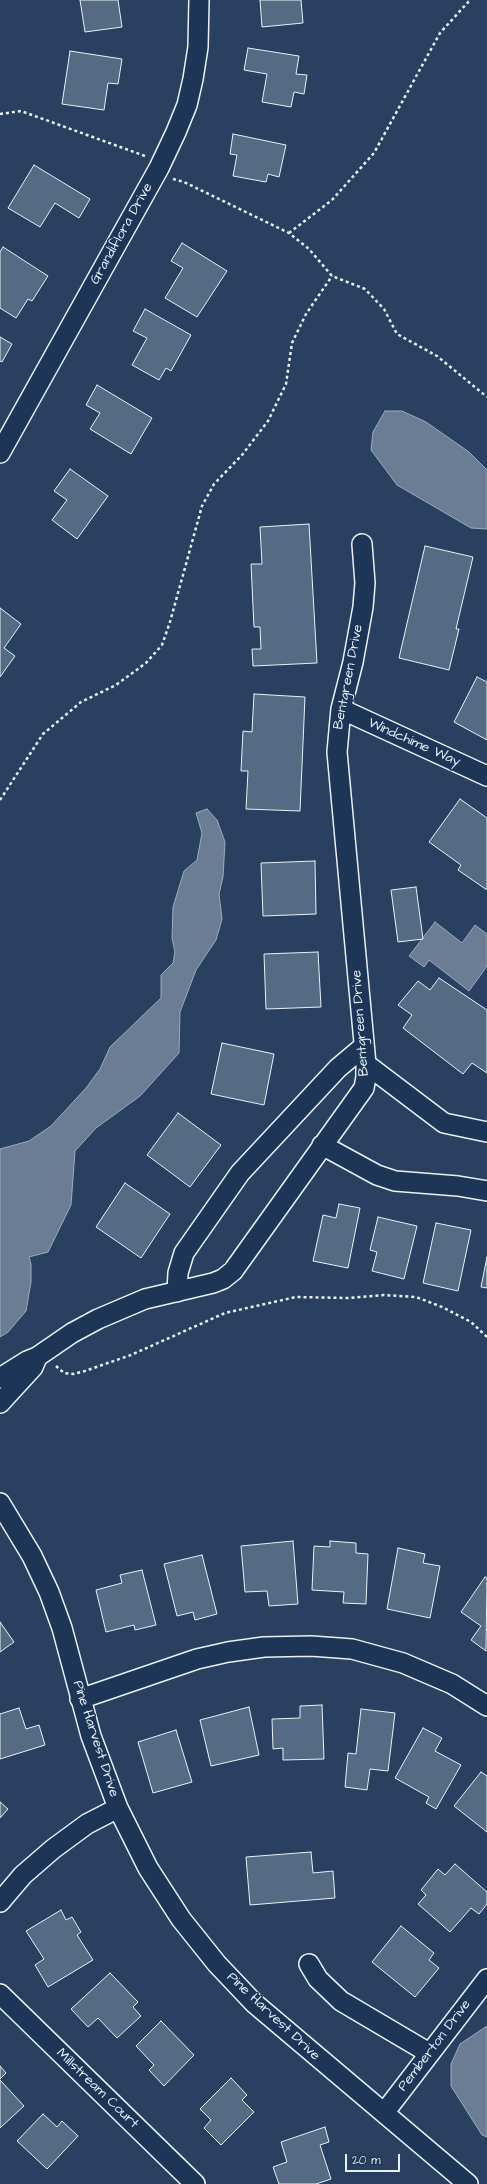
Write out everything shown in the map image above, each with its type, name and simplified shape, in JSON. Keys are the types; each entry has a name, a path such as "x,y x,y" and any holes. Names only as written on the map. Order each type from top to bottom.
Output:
{"street":[{"name":"Grandiflora Drive","path":"0,453 158,168 176,132 187,105 192,86 198,47 199,0"},
{"name":"Bentgreen Drive","path":"0,1378 41,1354 72,1333 104,1316 144,1299 213,1283 223,1279 233,1271 322,1145 359,1097 366,1077 365,1055 346,845 338,779 337,752 341,709 353,662 363,607 365,583 362,544"},
{"name":"Windchime Way","path":"341,709 487,776"},
{"path":"177,1292 178,1273 184,1253 240,1174 338,1068 365,1055 444,1123 474,1131 487,1132"},
{"path":"322,1145 378,1175 395,1181 458,1186 487,1191"},
{"name":"Bentgreen Drive","path":"0,1404 33,1367 41,1354"},
{"name":"Pine Harvest Drive","path":"0,1503 32,1556 49,1592 62,1628 80,1698 99,1762 118,1808 148,1868 181,1919 217,1964 254,2003 279,2026 468,2184"},
{"path":"80,1698 197,1659 222,1653 264,1646 311,1646 352,1649 403,1663 452,1684 487,1706"},
{"path":"0,1902 23,1875 53,1849 87,1824 118,1808"},
{"path":"309,1964 318,1979 341,2001 429,2053"},
{"name":"Pemberton Drive","path":"384,2113 487,1979"},
{"name":"Millstream Court","path":"0,1994 195,2184"}],"path":[{"path":"289,233 332,200 374,154 440,33 470,0"},
{"path":"0,114 21,111 130,149 146,156 169,178 184,182 289,233 310,249 332,276 365,289 384,309 397,334 437,356 487,397"},
{"path":"0,800 43,734 82,702 116,685 146,663 162,645 170,622 202,506 214,484 242,455 268,421 286,384 292,343 306,314 332,276"},
{"path":"41,1354 64,1373 73,1374 131,1356 225,1313 296,1297 348,1298 384,1295 416,1297 442,1307 471,1322 487,1337"}],"water":[{"path":"385,411 402,411 426,422 469,452 487,470 487,529 471,528 397,485 371,450 373,432"},
{"path":"207,809 217,820 225,842 223,877 219,894 222,919 216,940 196,970 180,1012 179,1053 140,1096 96,1128 75,1151 71,1205 48,1252 29,1257 31,1264 31,1282 26,1311 8,1332 0,1337 0,1149 29,1141 51,1126 86,1088 100,1069 110,1047 161,998 161,975 173,963 175,952 172,938 173,907 184,871 197,860 202,833 196,813"},
{"path":"435,922 462,943 475,925 487,934 487,966 469,991 429,960 424,967 409,956"},
{"path":"487,2026 487,2137 482,2135 451,2086 451,2064 460,2044"}],"building":[{"path":"80,0 118,0 122,27 85,32"},
{"path":"260,0 301,0 303,23 262,27"},
{"path":"248,48 299,56 296,74 307,75 304,94 294,92 291,107 262,102 267,74 244,70"},
{"path":"70,51 122,59 118,84 108,83 104,110 62,104"},
{"path":"233,134 286,145 279,177 268,174 266,182 233,176 237,155 230,154"},
{"path":"34,165 90,199 79,218 55,203 40,227 8,208"},
{"path":"182,243 227,271 197,317 165,298 183,268 171,261"},
{"path":"3,247 48,276 32,301 28,299 16,318 0,308 0,252"},
{"path":"145,309 191,335 171,371 166,368 159,380 132,365 147,338 133,331"},
{"path":"0,337 12,344 2,362 0,361"},
{"path":"97,385 152,418 131,454 90,429 100,413 86,405"},
{"path":"70,469 108,496 77,539 52,520 67,500 54,491"},
{"path":"309,524 317,663 253,666 252,649 261,649 260,627 254,627 251,564 262,564 260,527"},
{"path":"425,546 473,557 456,629 459,629 449,670 399,658"},
{"path":"0,608 21,624 4,648 15,656 0,677"},
{"path":"477,677 487,682 487,740 454,722"},
{"path":"254,694 305,697 300,811 246,809 248,771 241,771 243,731 252,732"},
{"path":"460,799 487,818 487,890 458,870 461,865 429,842"},
{"path":"315,861 316,914 263,916 261,863"},
{"path":"416,887 423,939 398,942 391,890"},
{"path":"318,952 321,1007 266,1009 264,954"},
{"path":"439,978 487,1010 487,1073 472,1063 463,1074 403,1028 412,1015 398,1005 418,981 430,990"},
{"path":"222,1043 274,1054 264,1105 211,1094"},
{"path":"178,1113 221,1145 190,1187 147,1155"},
{"path":"125,1183 170,1214 141,1258 96,1227"},
{"path":"339,1204 360,1208 348,1268 313,1261 323,1215 336,1218"},
{"path":"378,1217 417,1226 404,1279 372,1271 377,1252 370,1250"},
{"path":"436,1223 471,1230 458,1291 423,1283"},
{"path":"487,1257 487,1288 481,1287"},
{"path":"293,1541 298,1604 269,1606 267,1591 245,1592 241,1546"},
{"path":"330,1541 356,1543 356,1553 368,1554 366,1604 343,1603 344,1592 312,1590 314,1546 330,1547"},
{"path":"398,1548 425,1554 423,1563 440,1566 430,1618 387,1609"},
{"path":"202,1555 217,1614 195,1620 193,1612 177,1616 164,1564"},
{"path":"142,1570 156,1625 135,1630 134,1625 106,1632 96,1590 122,1583 120,1575"},
{"path":"485,1577 487,1578 486,1651 471,1640 481,1626 461,1612"},
{"path":"0,1622 14,1642 0,1652"},
{"path":"322,1705 324,1759 283,1760 283,1748 273,1749 272,1719 300,1718 300,1706"},
{"path":"249,1707 259,1755 211,1766 200,1720"},
{"path":"19,1708 26,1729 39,1725 45,1745 0,1759 0,1714"},
{"path":"361,1709 395,1713 388,1771 370,1769 367,1790 345,1787 348,1753 356,1754"},
{"path":"423,1728 442,1738 435,1751 461,1765 436,1809 426,1803 429,1797 395,1778"},
{"path":"176,1730 192,1782 153,1793 138,1742"},
{"path":"481,1772 487,1776 487,1832 454,1806"},
{"path":"0,1802 8,1809 0,1818"},
{"path":"311,1852 313,1873 333,1871 335,1898 250,1905 246,1857"},
{"path":"455,1864 487,1892 487,1904 479,1914 471,1908 450,1932 418,1904 426,1895 421,1890 438,1869 445,1875"},
{"path":"61,1910 66,1920 72,1917 81,1932 77,1935 93,1960 48,1987 35,1965 44,1959 26,1931"},
{"path":"401,1926 434,1953 429,1960 439,1968 415,1997 372,1962"},
{"path":"110,1973 138,2002 133,2007 141,2016 117,2038 98,2018 88,2027 71,2009"},
{"path":"161,2021 194,2055 164,2086 149,2070 154,2065 136,2046"},
{"path":"0,2066 6,2073 0,2079"},
{"path":"231,2078 247,2095 242,2100 254,2112 221,2145 204,2128 211,2120 200,2109"},
{"path":"0,2080 24,2106 0,2128"},
{"path":"43,2114 57,2127 62,2121 78,2136 47,2169 17,2141"},
{"path":"325,2127 329,2142 320,2145 331,2179 316,2184 279,2184 273,2167 287,2162 281,2142"}]}
